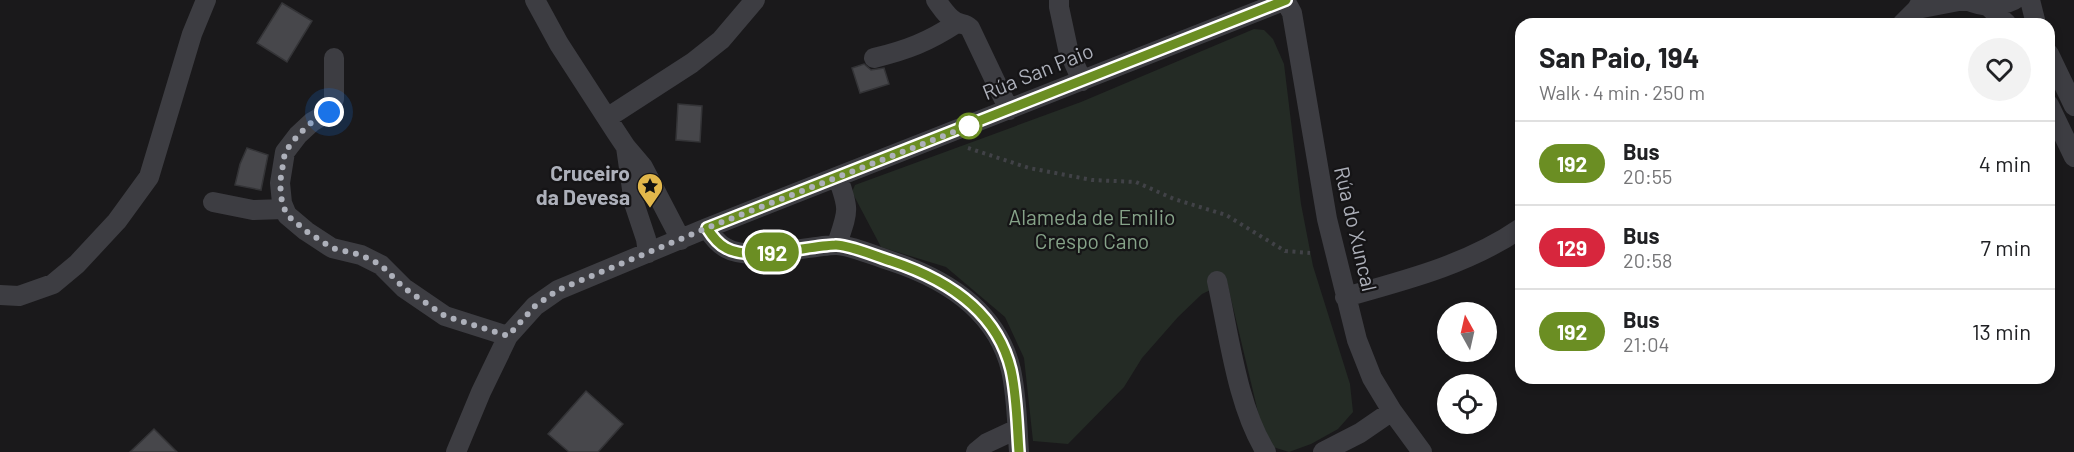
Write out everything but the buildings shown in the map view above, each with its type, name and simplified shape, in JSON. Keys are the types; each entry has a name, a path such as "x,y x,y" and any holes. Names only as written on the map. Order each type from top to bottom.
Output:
{"street":[{"path":"0,295 19,296 53,284 77,264 117,221 149,177 192,34 206,0"},
{"path":"535,0 559,44 626,147 649,175 681,240"},
{"path":"607,117 692,63 720,40 755,0"},
{"path":"936,0 957,23 966,24 970,28 1009,110"},
{"path":"1059,0 1068,50 1082,81"},
{"name":"Rúa San Paio","path":"456,452 508,336 535,306 558,290 707,228 1286,0"},
{"name":"Rúa do Xuncal","path":"1286,0 1292,14 1323,198 1357,340 1372,378 1392,411 1422,452"},
{"path":"1907,18 1920,4 1965,0 1977,5 1988,6 2014,0"},
{"path":"2030,0 2034,18"},
{"path":"1988,6 2001,18"},
{"path":"874,58 909,49 957,23"},
{"path":"334,58 334,99 329,112 312,122 285,152 280,183 287,215 332,248 361,255 381,265 404,288 445,316 508,336"},
{"path":"2055,66 2074,106"},
{"path":"2055,117 2074,157"},
{"path":"626,147 634,203 646,239 648,253"},
{"path":"837,244 848,206 838,178"},
{"path":"213,202 253,210 284,209"},
{"path":"707,228 714,239 726,249 740,253 772,252 837,244 934,278 954,290 975,306 992,326 1002,345 1013,386 1019,452"},
{"path":"1346,297 1423,275 1498,244 1515,232"},
{"path":"1217,281 1238,381 1255,435 1266,452"},
{"path":"1323,452 1360,433 1392,411"},
{"path":"976,452 987,443 1017,429"}],"path":[{"path":"966,147 1029,168 1092,180 1136,182 1174,199 1226,215 1285,251 1310,253"}],"green space":[{"name":"Alameda de Emilio Crespo Cano","path":"1254,29 1264,30 1273,39 1284,64 1301,204 1313,266 1350,384 1353,412 1338,429 1311,444 1289,452 1273,447 1263,433 1227,282 1202,294 1178,317 1142,358 1124,387 1068,444 1033,441 1024,358 1005,317 946,267 881,247 852,192 855,185 1081,102"}],"bus line":[{"name":"192","path":"1019,452 1015,395 1002,345 992,326 975,306 954,290 934,278 837,244 772,252 740,253 726,249 714,239 707,228 1286,0"}],"place":[{"name":"Cruceiro da Devesa","path":"650,209"}],"route":[{"path":"329,112 312,122 285,152 280,183 282,203 287,215 332,248 361,255 381,265 404,288 445,316 508,336 535,306 558,290 707,228 969,126"}]}
